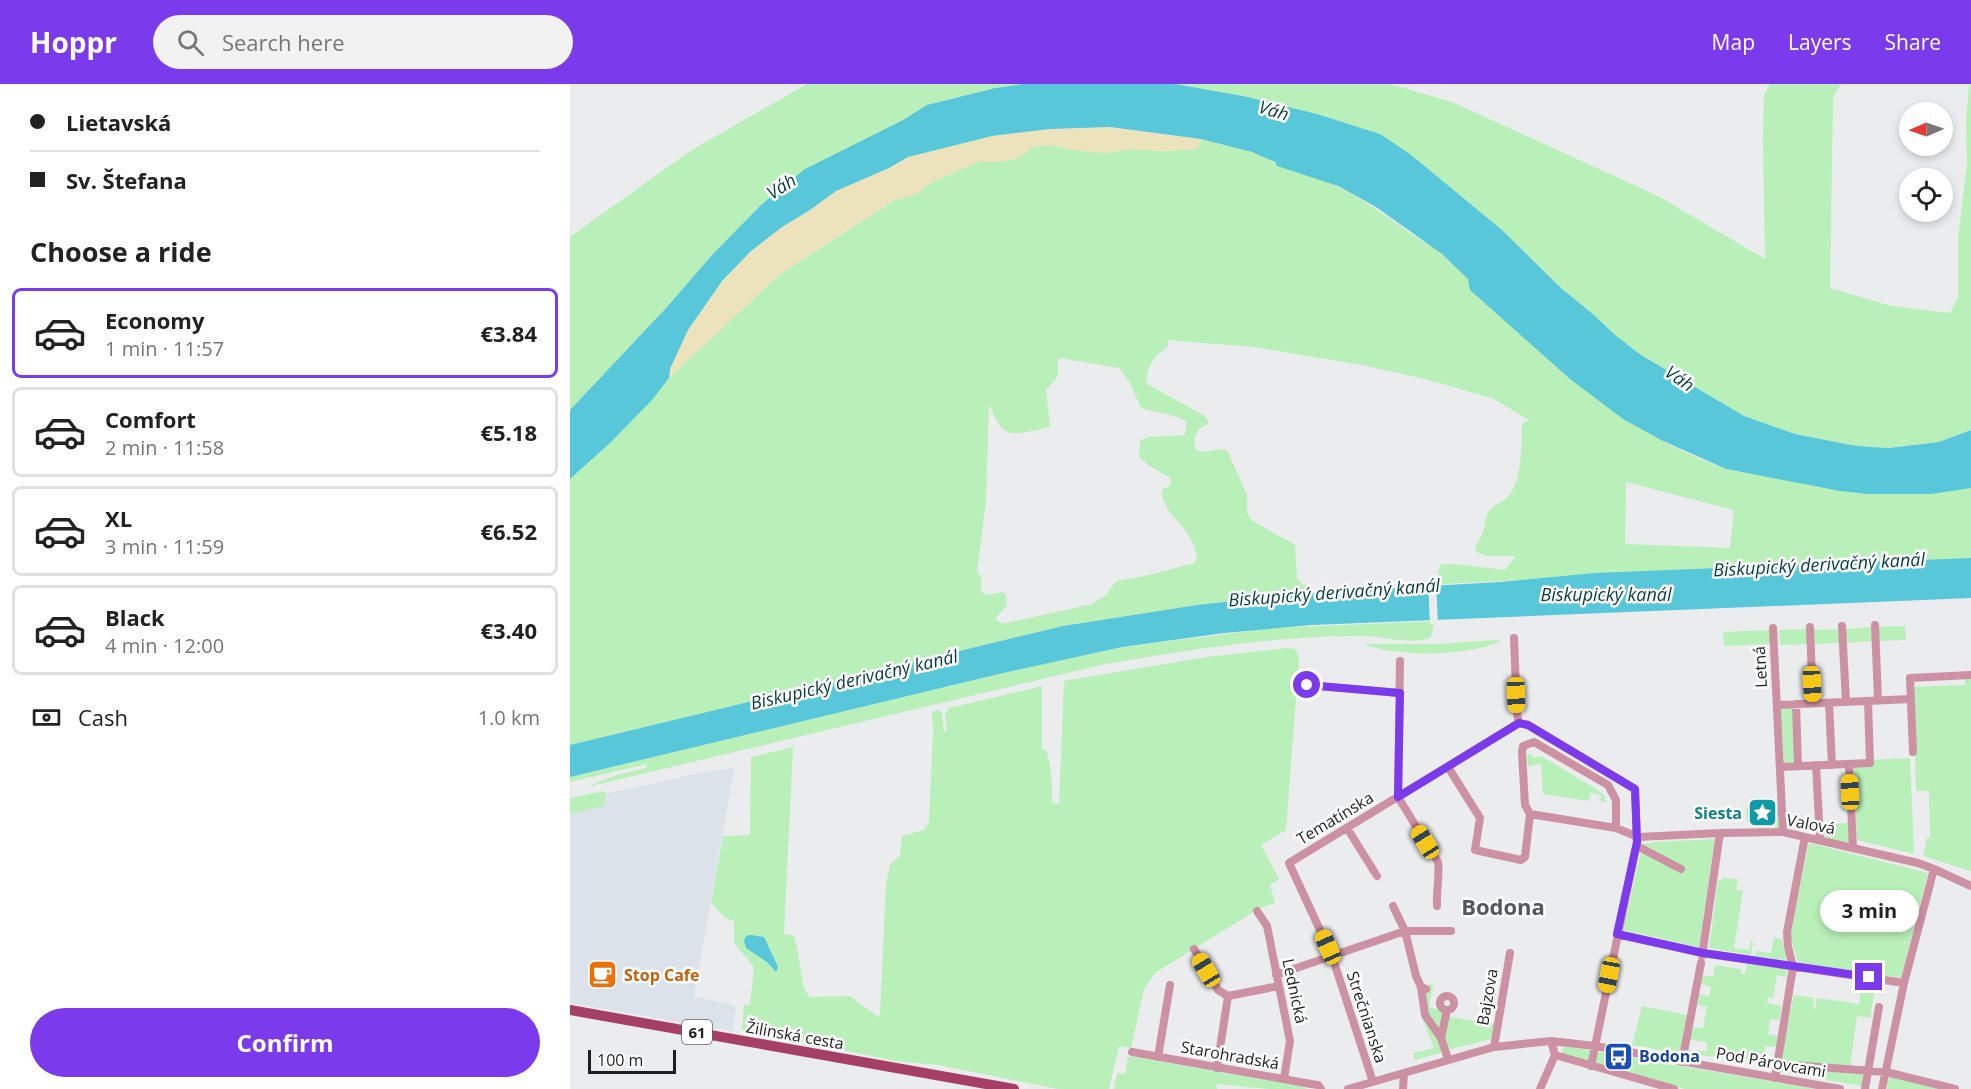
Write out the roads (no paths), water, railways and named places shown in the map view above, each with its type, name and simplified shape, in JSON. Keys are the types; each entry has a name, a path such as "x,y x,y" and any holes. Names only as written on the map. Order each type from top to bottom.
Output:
{"main road":[{"name":"Žilinská cesta","path":"570,1010 1014,1089"}],"street":[{"path":"1875,625 1878,700"},
{"path":"1842,626 1846,702"},
{"path":"1810,627 1813,703"},
{"name":"Letná","path":"1773,628 1783,832"},
{"path":"1514,638 1519,723 1528,725 1635,789 1637,842 1591,1066"},
{"path":"1400,661 1398,797 1438,862 1437,906"},
{"path":"1913,752 1911,678 1971,675"},
{"path":"1307,685 1400,693"},
{"name":"Letná","path":"1777,705 1911,699"},
{"path":"1780,767 1870,763 1868,701"},
{"path":"1829,703 1832,765"},
{"path":"1796,704 1798,766"},
{"name":"Tematínska","path":"1289,863 1519,723"},
{"path":"1448,767 1480,818 1475,850 1521,860 1525,857 1530,814 1525,805 1522,752 1524,746 1534,742 1608,785 1616,800 1617,828"},
{"path":"1567,760 1572,752"},
{"path":"1849,764 1853,848"},
{"path":"1816,765 1820,840"},
{"path":"1530,814 1617,828 1681,869"},
{"path":"1347,828 1377,876"},
{"name":"Valová","path":"1637,842 1720,833 1783,832 1934,868 1971,886"},
{"path":"1682,1062 1702,958 1720,833"},
{"path":"1775,1078 1793,967 1787,932 1805,837"},
{"name":"Strečnianska","path":"1289,863 1332,956 1373,1082"},
{"path":"1882,1089 1904,983 1934,868"},
{"path":"1392,906 1405,931 1416,976 1424,988 1425,1016 1441,1038 1448,1059"},
{"name":"Lednická","path":"1257,910 1267,926 1290,1041 1284,1080"},
{"path":"1276,975 1405,931 1451,931"},
{"path":"1617,934 1702,958 1793,967 1904,983"},
{"path":"1194,950 1218,990 1228,996 1279,986"},
{"name":"Bajzova","path":"1494,1047 1510,953"},
{"path":"1158,1057 1170,985"},
{"path":"1217,1068 1228,996"},
{"path":"1865,1089 1879,1007"},
{"path":"1441,1038 1448,1010"},
{"path":"1540,1089 1555,1055 1551,1041"},
{"name":"Pod Párovcami","path":"1348,1089 1494,1047 1551,1041 1595,1046 1840,1089"},
{"name":"Starohradská","path":"1132,1052 1318,1085 1322,1089"},
{"path":"1555,1055 1674,1089"},
{"path":"1778,1064 1886,1072 1955,1089"},
{"path":"1403,1089 1404,1073"}],"water":[{"name":"Váh","path":"1023,84 1175,84 1243,96 1317,114 1380,134 1410,154 1502,230 1561,288 1641,355 1744,416 1795,434 1851,445 1889,448 1939,442 1971,430 1971,488 1931,494 1868,494 1840,491 1726,469 1661,440 1623,419 1570,379 1470,290 1468,279 1442,254 1376,207 1338,186 1277,166 1275,162 1252,152 1201,139 1110,127 1050,129 992,136 908,157 889,168 836,191 751,251 722,281 688,330 670,369 669,378 652,400 609,444 570,479 570,410 667,307 712,255 762,204 805,169 903,120 927,105 995,88"},
{"name":"Biskupický kanál","path":"1971,558 1971,598 1312,625 1224,633 1122,647 999,674 570,777 570,745 1063,626 1197,605 1307,593 1500,582 1595,573"},
{"path":"746,936 764,937 778,967 776,972 767,962 746,948 744,941"}],"place":[{"name":"Siesta","path":"1763,813"},
{"name":"Stop Cafe","path":"603,975"},
{"name":"Bodona","path":"1618,1056"}],"district":[{"name":"Bodona","path":"1503,906"}],"water label":[{"name":"Biskupický derivačný kanál","path":"1819,564"},
{"name":"Biskupický derivačný kanál","path":"1334,592"},
{"name":"Biskupický derivačný kanál","path":"854,679"}]}
